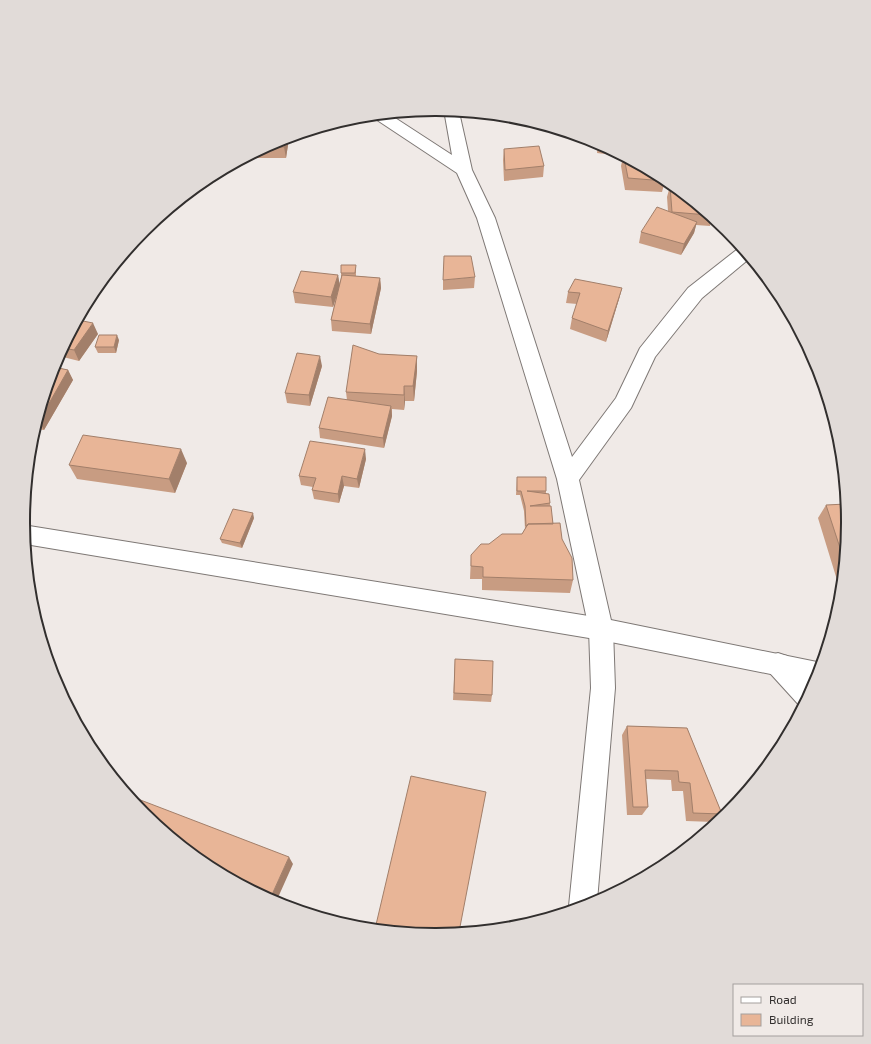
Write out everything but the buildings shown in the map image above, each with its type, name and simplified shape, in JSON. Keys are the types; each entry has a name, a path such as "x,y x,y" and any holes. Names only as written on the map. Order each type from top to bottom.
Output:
{"street":[{"path":"452,117 464,170 486,218 568,479 601,629 603,688 584,900"},
{"path":"387,120 464,170"},
{"path":"568,479 624,402 647,353 695,293 741,256"},
{"path":"30,535 601,629 812,671"},
{"path":"778,664 803,692"}]}
